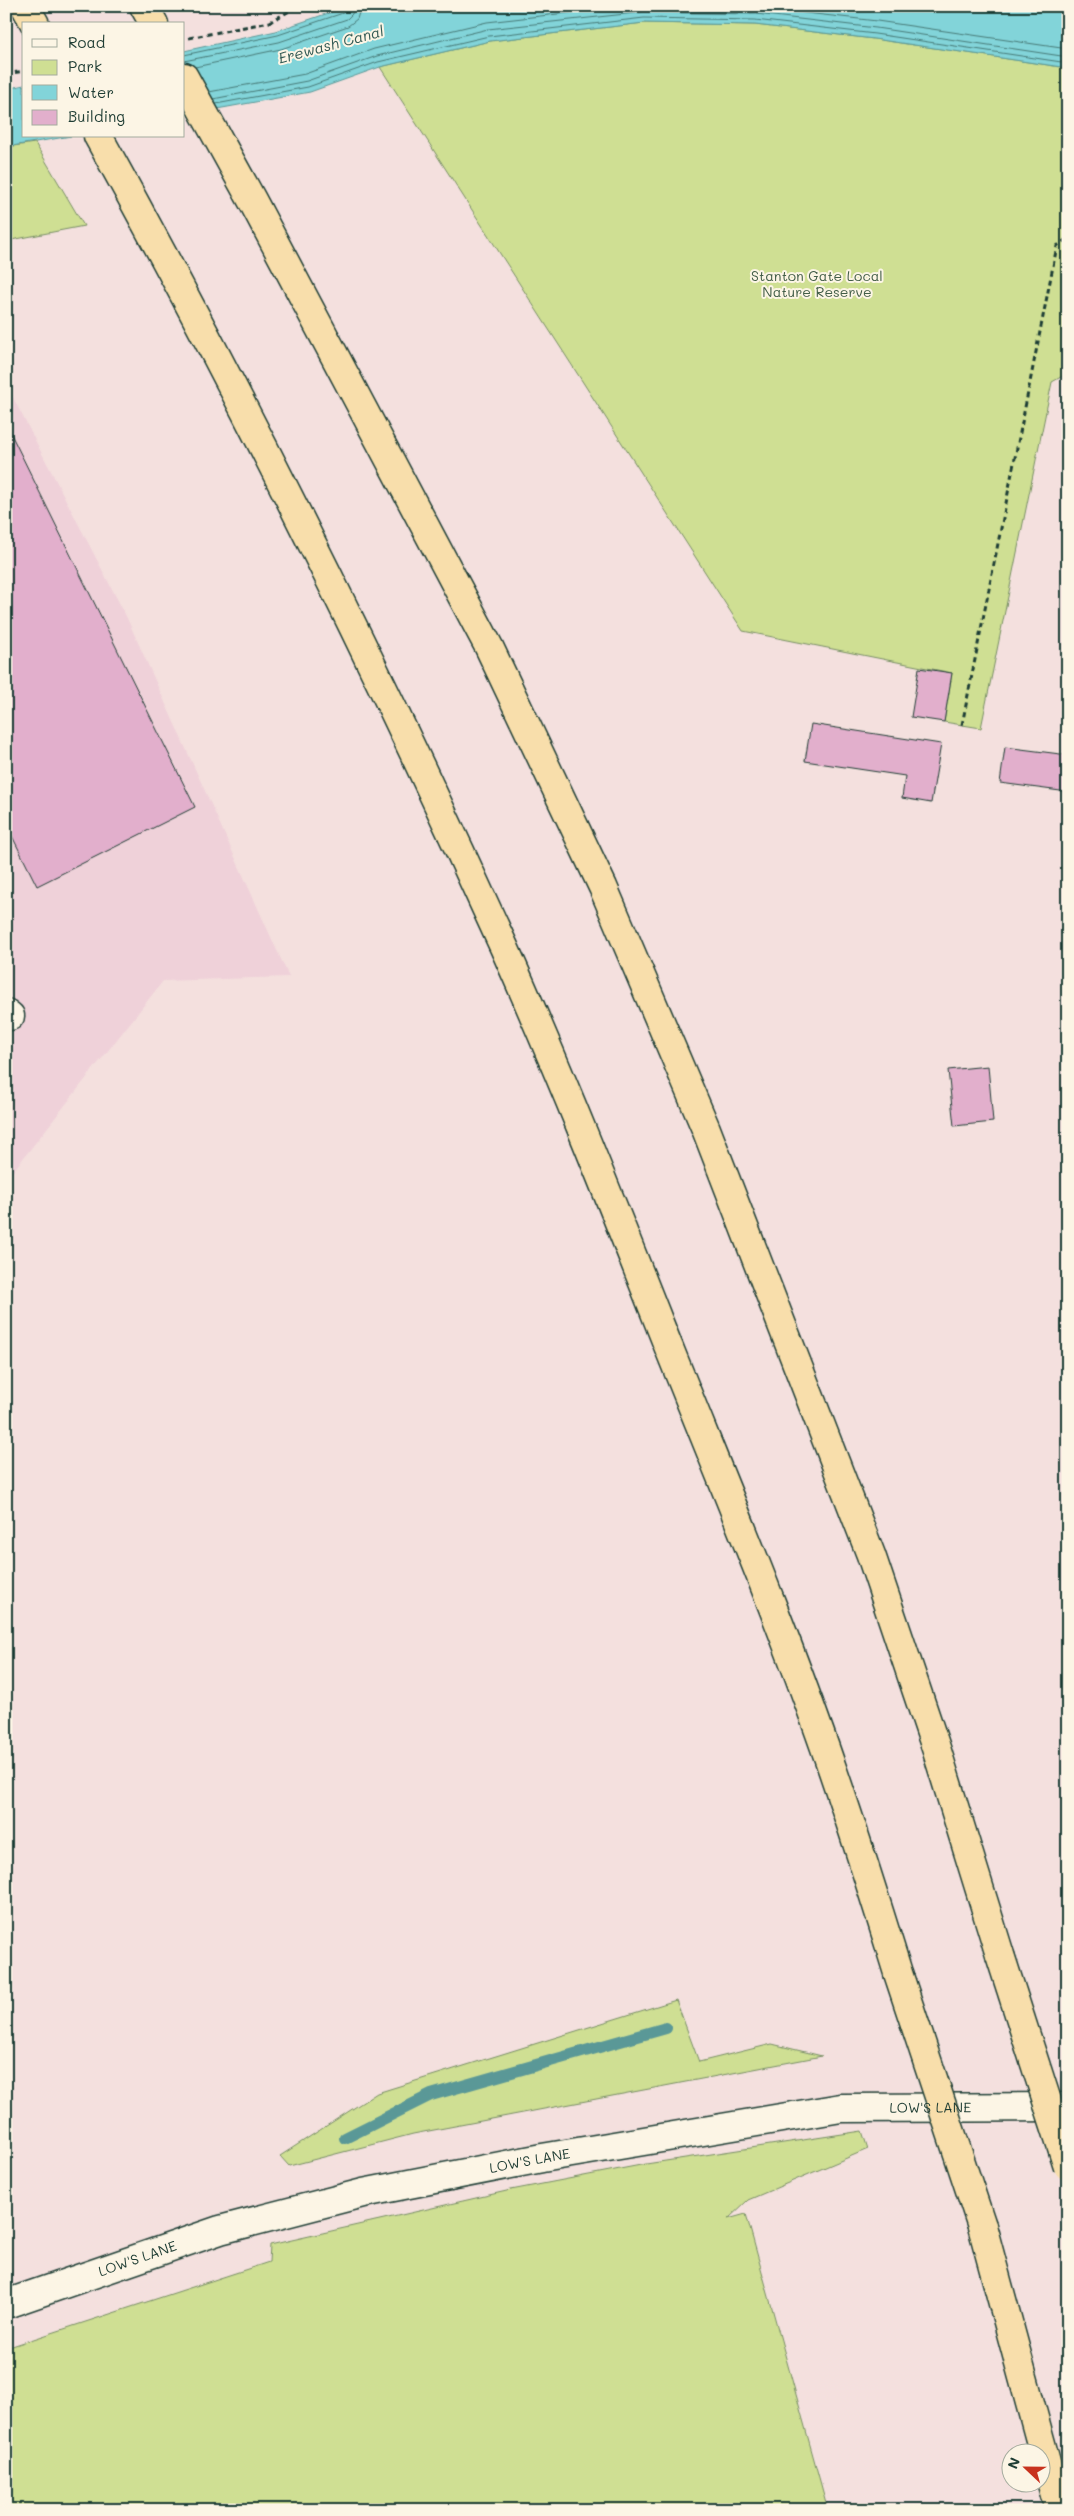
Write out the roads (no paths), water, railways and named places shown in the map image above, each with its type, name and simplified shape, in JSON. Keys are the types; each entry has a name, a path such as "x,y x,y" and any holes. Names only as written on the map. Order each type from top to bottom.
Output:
{"highway":[{"path":"25,6 34,22"},
{"path":"144,6 153,22"},
{"path":"185,79 252,200 489,647 603,887 698,1111 871,1555 936,1748 1068,2166"},
{"path":"99,138 174,274 289,497 394,711 506,952 600,1175 757,1569 832,1768 982,2226 1059,2510"}],"street":[{"name":"LOW'S LANE","path":"6,2304 220,2230 363,2193 542,2158 841,2108 1068,2107"}],"water":[{"name":"Erewash Canal","path":"349,6 1068,6 1068,68 874,39 755,25 644,23 490,41 380,67 310,92 185,115 185,51 276,31"},
{"path":"22,85 22,138 59,138 6,147 6,89"}],"waterway":[{"path":"345,2138 431,2095 666,2028"}],"park label":[{"name":"Stanton Gate Local Nature Reserve","path":"817,284"}]}
